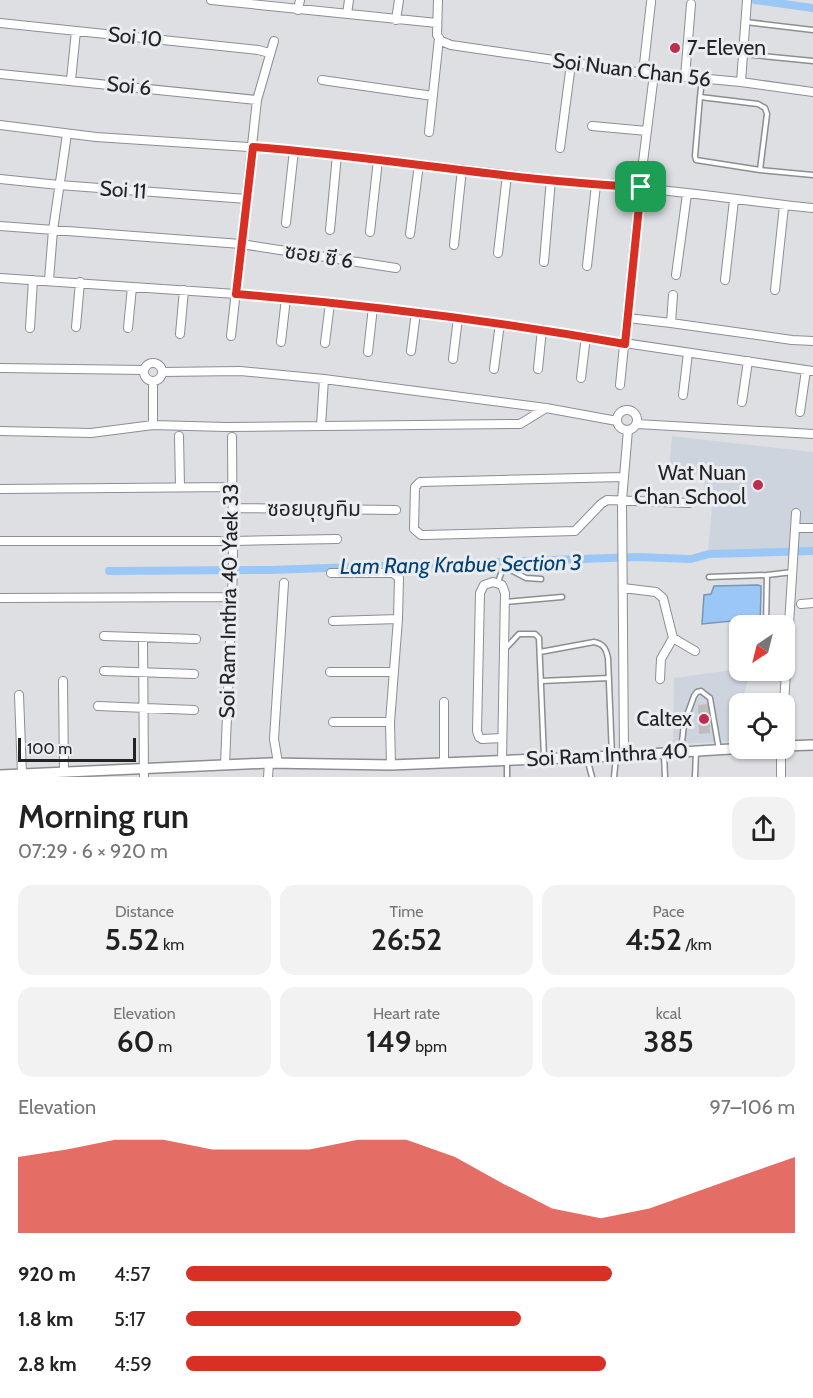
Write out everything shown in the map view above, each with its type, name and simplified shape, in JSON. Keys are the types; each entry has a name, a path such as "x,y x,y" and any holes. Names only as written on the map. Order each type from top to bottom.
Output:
{"street":[{"path":"211,0 249,2 298,10 437,23"},
{"path":"298,10 300,0"},
{"path":"347,14 349,0"},
{"path":"396,20 399,0"},
{"path":"429,132 439,38 436,35 438,0"},
{"path":"741,82 747,1"},
{"path":"643,73 651,2"},
{"path":"685,77 691,4"},
{"name":"Soi 10","path":"0,23 270,53"},
{"path":"71,81 76,31"},
{"name":"Soi Nuan Chan 56","path":"439,38 452,45 571,63 813,92"},
{"path":"231,336 257,100 274,41"},
{"path":"560,148 571,63"},
{"name":"Soi 6","path":"0,74 257,100"},
{"path":"620,385 654,74"},
{"path":"322,80 433,96"},
{"path":"0,125 67,134 294,150 813,208"},
{"path":"592,126 647,131"},
{"path":"50,280 53,230 67,134"},
{"path":"286,223 294,150"},
{"path":"330,230 337,155"},
{"path":"370,232 378,160"},
{"path":"410,234 419,164"},
{"path":"454,245 462,169"},
{"path":"498,253 507,175"},
{"name":"Soi 11","path":"0,179 247,199"},
{"path":"544,262 551,179"},
{"path":"587,266 596,185"},
{"path":"676,275 687,194"},
{"path":"724,280 734,200"},
{"path":"775,290 784,206"},
{"name":"ซอย ซี 6","path":"0,226 242,244 396,268"},
{"path":"0,278 236,294 373,307 542,329 625,344 810,370 800,412"},
{"path":"30,328 33,280"},
{"path":"76,327 80,282"},
{"path":"128,328 132,287"},
{"path":"180,334 184,290"},
{"path":"671,323 673,295"},
{"path":"280,342 286,298"},
{"path":"325,344 330,303"},
{"path":"368,352 373,307"},
{"path":"411,351 416,312"},
{"path":"453,359 458,318"},
{"path":"628,318 813,341"},
{"path":"494,369 500,323"},
{"path":"537,369 542,329"},
{"path":"580,378 586,336"},
{"path":"683,395 688,353"},
{"path":"742,402 748,362"},
{"path":"144,370 146,366 154,363 160,367 162,372"},
{"path":"0,368 144,370"},
{"path":"144,370 146,378 153,381 158,379 162,372"},
{"path":"162,372 240,371 324,379 546,408 617,421 622,429 628,430 636,424 813,434"},
{"path":"321,426 324,379"},
{"path":"153,381 153,425"},
{"path":"0,431 91,433 153,425 520,424 546,408"},
{"path":"617,421 619,414 629,410 635,414 636,424"},
{"path":"617,756 623,588 622,500 628,430"},
{"path":"179,436 180,488"},
{"name":"Soi Ram Inthra 40 Yaek 33","path":"225,765 233,570 232,437"},
{"path":"623,477 420,482 415,487 414,529 421,535 575,531 601,504 608,500 689,503"},
{"path":"0,489 232,487"},
{"name":"ซอยบุญทิม","path":"233,508 396,510"},
{"path":"785,693 796,513"},
{"path":"796,528 813,528"},
{"path":"0,541 337,539"},
{"path":"331,573 396,574 400,581 390,722 391,765"},
{"path":"502,738 482,739 477,731 480,593 488,582 498,582 505,592 502,738 505,759"},
{"path":"268,777 274,763 284,583"},
{"path":"623,588 656,592 663,598 673,638 661,659 660,679"},
{"path":"0,598 231,597"},
{"path":"801,604 813,603"},
{"path":"333,621 398,619"},
{"path":"104,636 196,639"},
{"path":"143,638 144,773"},
{"path":"673,638 695,651"},
{"path":"104,671 194,674"},
{"path":"330,672 394,672"},
{"path":"63,681 64,772"},
{"path":"18,695 22,774"},
{"path":"444,702 444,762"},
{"path":"98,706 194,710"},
{"path":"333,722 390,722"},
{"path":"795,746 813,745"},
{"name":"Soi Ram Inthra 40","path":"0,775 64,772 144,773 274,763 391,765 729,749"},
{"path":"781,777 782,759"}],"lane":[{"path":"746,22 813,30"},
{"path":"743,54 813,62"},
{"path":"703,79 696,160 813,175"},
{"path":"700,98 758,104 765,108 767,114 760,170"},
{"path":"498,582 503,568 526,578 541,579"},
{"path":"709,577 793,572"},
{"path":"765,615 767,575"},
{"path":"505,602 562,597"},
{"path":"504,650 519,634 532,633 539,638 544,759"},
{"path":"540,652 594,642 600,643 606,649 617,756 614,777"},
{"path":"541,681 609,678"},
{"path":"681,752 684,724 693,696 701,691 710,698 719,750"},
{"path":"695,777 696,751"},
{"path":"664,753 665,777"},
{"path":"586,757 592,777"},
{"path":"505,759 507,777"}],"shaded area":[{"name":"Wat Nuan Chan School","path":"672,436 813,452 813,548 708,551 713,496 703,496 705,475 669,471"},
{"path":"729,670 729,681 747,681 745,693 729,693 729,741 673,744 674,678"}],"water":[{"path":"714,586 761,586 760,615 729,615 729,621 702,624 704,595 711,594"}],"building":[{"name":"Caltex","path":"709,704 710,733 699,734 698,705"}],"waterway":[{"path":"755,0 813,8"},
{"name":"Lam Rang Krabue Section 3","path":"109,571 271,570 637,557 691,559 709,554 813,551"}],"place":[{"name":"7-Eleven","path":"675,48"},
{"name":"Wat Nuan Chan School","path":"758,485"},
{"name":"Caltex","path":"704,719"}],"route":[{"path":"253,147 596,185 641,187 625,344 542,329 416,312 236,294 253,147"}]}
